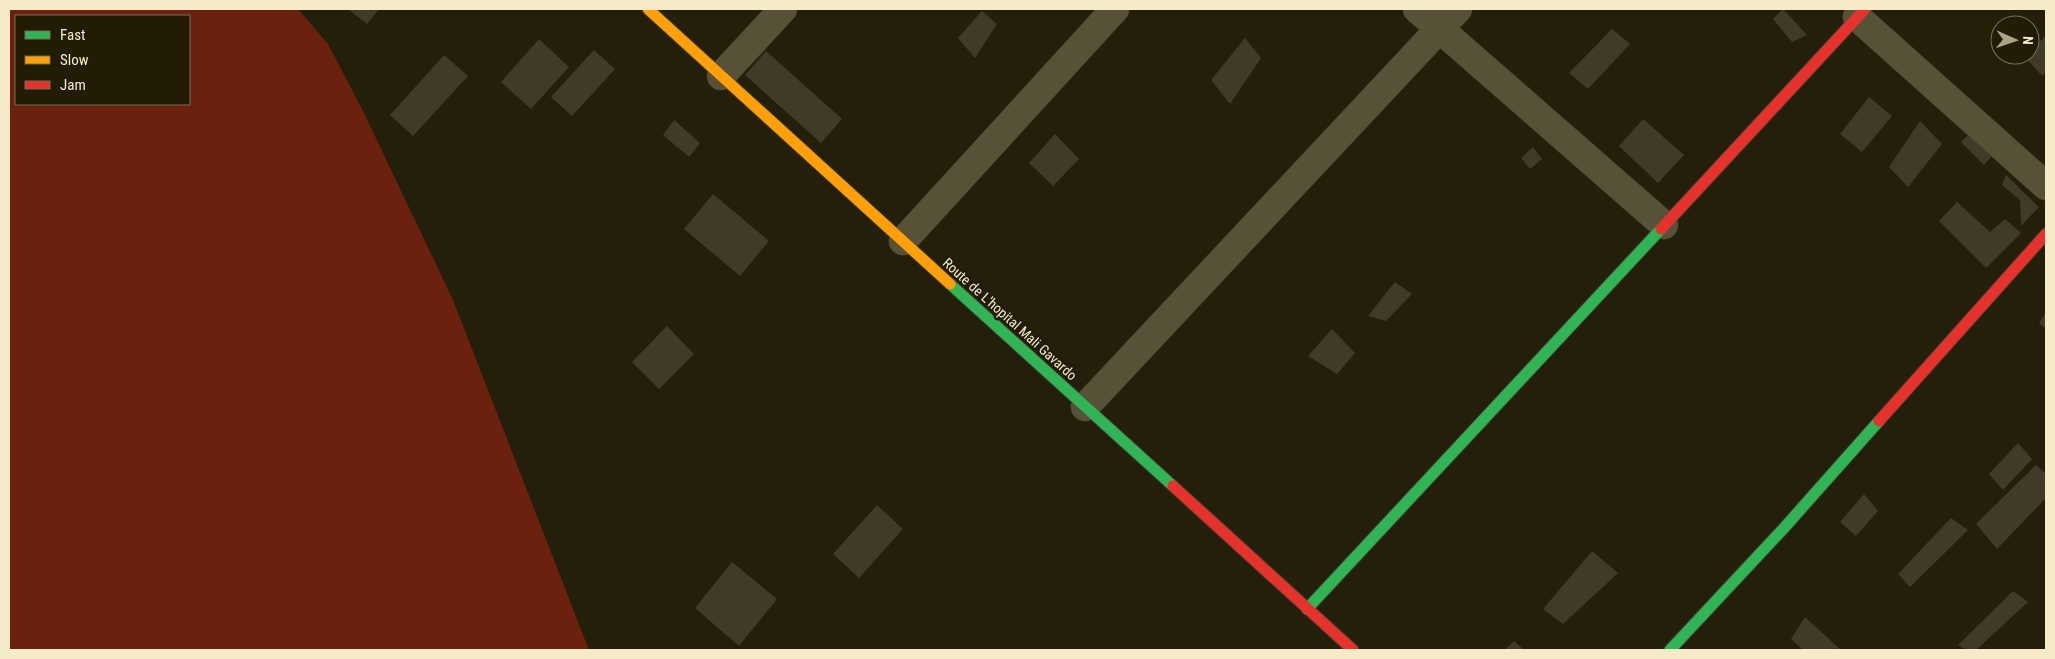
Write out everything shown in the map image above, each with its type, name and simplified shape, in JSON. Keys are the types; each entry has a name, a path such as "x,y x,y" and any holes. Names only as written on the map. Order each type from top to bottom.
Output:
{"street":[{"name":"Route de L'hopital Mali Gavardo","path":"648,9 1353,650"},
{"path":"721,76 783,9"},
{"path":"903,241 1115,9"},
{"path":"1417,9 1664,225"},
{"path":"1085,407 1458,9"},
{"path":"1307,609 1861,13 2046,186"},
{"path":"1670,650 1791,520 2046,234"}],"shaded area":[{"path":"9,9 298,9 328,44 363,111 453,300 589,650 9,650"}],"building":[{"path":"348,9 379,9 367,24"},
{"path":"1783,9 1807,35 1792,42 1773,19"},
{"path":"982,11 997,24 975,58 958,38"},
{"path":"1612,29 1630,44 1588,89 1569,73"},
{"path":"2046,35 2046,72 2042,76 2032,65 2040,65 2040,41"},
{"path":"1245,38 1261,58 1230,104 1211,80"},
{"path":"539,39 569,67 531,109 501,82"},
{"path":"594,50 615,69 572,116 551,97"},
{"path":"766,51 842,119 821,143 745,75"},
{"path":"444,55 468,76 413,136 390,115"},
{"path":"1869,97 1892,116 1862,152 1840,134"},
{"path":"1643,119 1684,155 1658,183 1619,146"},
{"path":"674,120 700,143 689,157 663,135"},
{"path":"1920,121 1942,144 1908,187 1889,167"},
{"path":"1971,132 1993,155 1984,165 1961,142"},
{"path":"1055,134 1079,159 1053,186 1029,163"},
{"path":"1533,147 1542,159 1530,169 1521,158"},
{"path":"2006,175 2039,207 2021,226 2020,200 2002,185"},
{"path":"713,194 769,241 740,276 684,229"},
{"path":"1957,202 1990,232 2005,219 2021,233 1986,268 1939,221"},
{"path":"1395,282 1412,294 1386,321 1368,316"},
{"path":"2046,312 2046,329 2039,323"},
{"path":"667,326 694,354 659,389 632,362"},
{"path":"1332,329 1355,353 1337,374 1308,356"},
{"path":"2018,443 2032,459 2003,490 1989,474"},
{"path":"2036,465 2046,474 2046,498 1997,549 1976,524"},
{"path":"1864,494 1878,511 1856,536 1840,522"},
{"path":"877,505 903,529 859,578 833,554"},
{"path":"1951,518 1968,530 1910,587 1898,574"},
{"path":"1592,551 1618,573 1563,624 1543,609"},
{"path":"732,562 777,599 739,646 695,608"},
{"path":"2013,591 2028,602 1976,650 1966,650 1958,645"},
{"path":"1805,617 1841,650 1803,650 1791,639"},
{"path":"1514,641 1524,650 1505,650"}],"traffic: fast":[{"path":"1307,609 1661,229"},
{"path":"950,284 1173,486"},
{"path":"1670,650 1784,528 1879,421"}],"traffic: slow":[{"path":"648,9 950,284"}],"traffic: jam":[{"path":"1661,229 1865,9"},
{"path":"1879,421 2046,234"},
{"path":"1173,486 1353,650"}]}
